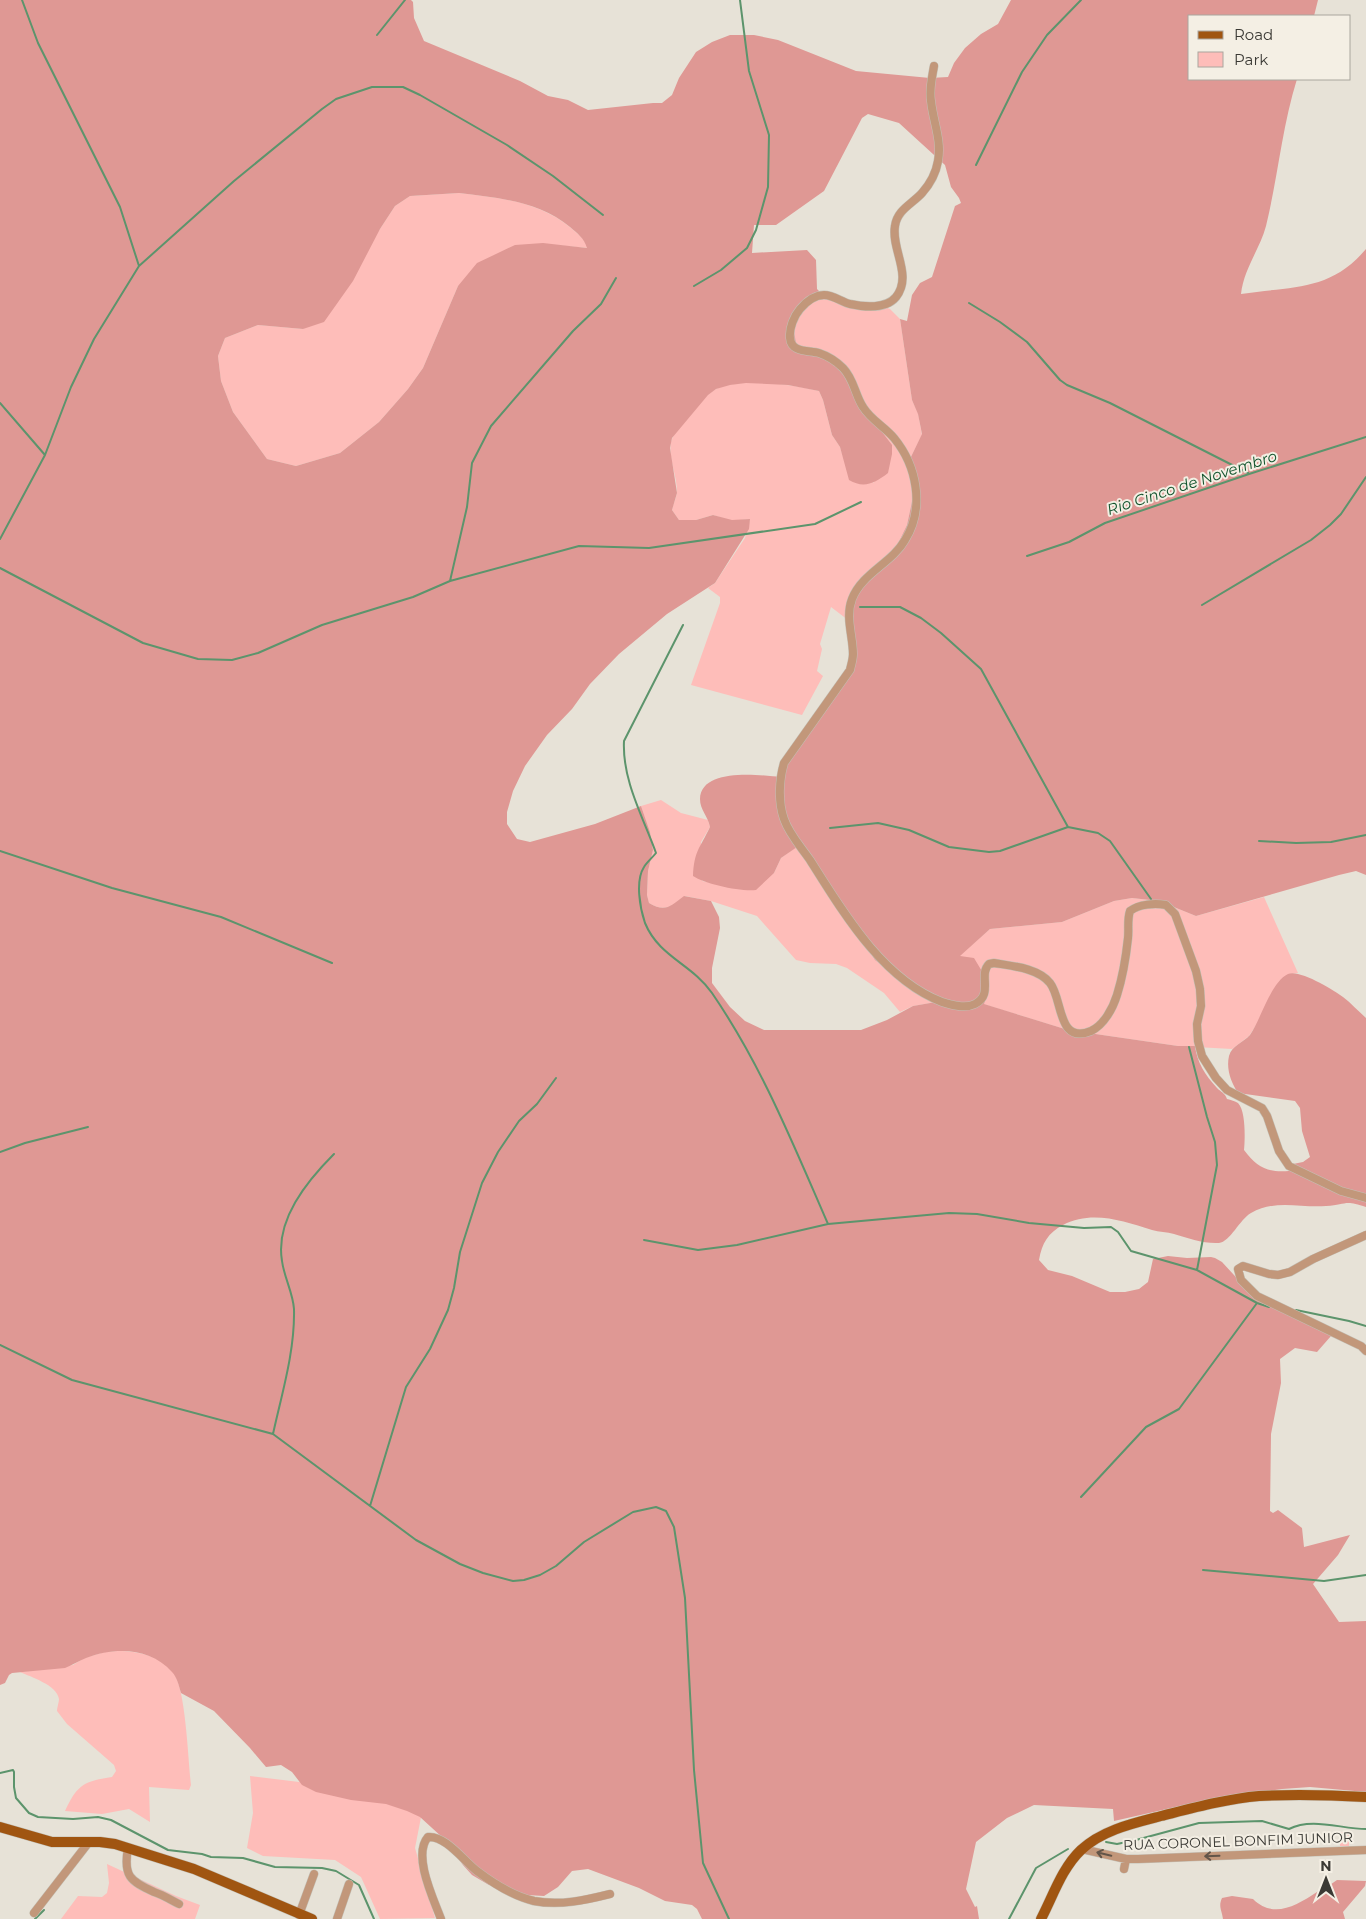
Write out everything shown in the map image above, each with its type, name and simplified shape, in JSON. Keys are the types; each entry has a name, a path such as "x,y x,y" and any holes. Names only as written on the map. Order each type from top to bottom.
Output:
{"main road":[{"path":"1041,1919 1068,1865 1082,1849 1111,1832 1137,1822 1225,1801 1258,1796 1366,1797"},
{"path":"0,1827 52,1842 108,1843 128,1848 194,1869 312,1919"}],"street":[{"path":"934,66 930,91 939,147 938,162 934,176 921,194 903,210 895,226 895,236 902,269 900,288 895,298 885,304 868,306 850,304 830,296 816,296 796,314 790,331 792,345 796,348 819,353 833,360 850,376 862,407 893,437 904,451 916,482 916,503 914,518 906,540 885,563 858,587 851,600 849,617 853,653 850,670 784,763 780,774 784,820 836,902 884,964 914,989 947,1004 970,1006 981,999 985,992 985,970 989,964 994,963 1026,969 1042,976 1050,983 1064,1023 1068,1028 1075,1032 1088,1032 1102,1023 1117,996 1126,963 1130,912 1133,909 1148,904 1166,905 1174,914 1196,971 1201,1006 1197,1024 1198,1041 1202,1056 1216,1078 1227,1090 1262,1108 1267,1116 1279,1151 1289,1166 1340,1191 1366,1198"},
{"path":"1366,1235 1313,1259 1290,1272 1278,1275 1269,1274 1243,1266 1238,1270 1241,1280 1257,1296 1361,1346 1366,1351"},
{"path":"440,1918 423,1872 424,1845 428,1837 440,1839 476,1870 513,1894 536,1901 579,1902 610,1894"},
{"path":"34,1913 89,1842"},
{"path":"128,1848 126,1862 130,1879 136,1884 179,1904"},
{"name":"RUA CORONEL BONFIM JUNIOR","path":"1082,1849 1126,1859 1366,1850"},
{"path":"1124,1870 1126,1859"},
{"path":"299,1915 314,1874"},
{"path":"337,1919 349,1884"}],"green space":[{"path":"459,193 504,199 532,206 559,219 571,228 583,239 588,248 543,244 458,286 423,368 408,389 379,422 340,453 296,466 267,459 233,412 221,381 218,356 225,338 258,325 303,329 380,229 395,206 410,196"},
{"path":"823,295 832,299 883,306 890,309 900,319 912,400 918,413 922,435 910,459 913,497 902,538 848,620 831,607 820,644 822,649 817,671 823,676 802,715 691,685 720,603 720,597 708,588 715,583 745,538 750,519 732,521 713,515 696,520 679,520 672,510 677,491 670,448 676,432 704,398 716,389 739,383 795,386 819,391 832,435 840,447 845,463 874,483 797,349 794,332 797,314"},
{"path":"661,800 681,813 708,820 710,827 701,842 702,881 722,885 774,873 781,858 796,847 937,1002 913,1006 900,1012 884,993 847,968 836,964 810,963 796,960 757,916 711,901 685,896 664,908 649,903 647,895 648,871 653,850 650,832 641,806"},
{"path":"1264,897 1298,973 1289,974 1249,1036 1232,1049 1178,1046 1068,1030 983,1004 988,991 959,956 990,929 1062,922 1114,901 1132,898 1159,901 1196,916"},
{"path":"105,1652 141,1653 163,1662 174,1673 181,1695 191,1785 189,1790 149,1787 150,1822 129,1809 102,1814 65,1811 73,1795 82,1786 95,1780 112,1777 116,1771 114,1765 67,1724 57,1711 59,1699 54,1690 43,1682 20,1672 73,1665 84,1658"},
{"path":"250,1776 332,1786 423,1807 415,1848 435,1918 380,1919 361,1877 335,1860 263,1856 247,1848 253,1813"},
{"path":"1340,1832 1349,1832 1349,1846 1340,1846"},
{"path":"107,1864 200,1905 195,1919 61,1919 78,1896 102,1897 107,1893 109,1883"}],"shaded area":[{"path":"0,0 411,0 413,2 414,18 424,41 520,81 548,96 568,100 588,110 662,103 672,95 679,78 696,52 712,42 730,35 754,35 778,40 856,71 930,78 948,77 954,63 965,48 981,34 998,24 1011,0 1318,0 1314,15 1188,15 1188,80 1297,80 1266,226 1245,276 1241,294 1293,288 1324,280 1352,263 1366,249 1366,875 1356,871 1339,875 1196,916 1159,901 1132,898 1114,901 1062,922 990,929 960,956 974,958 983,973 988,991 984,1004 1068,1030 1178,1046 1195,1046 1202,1068 1209,1078 1227,1099 1237,1102 1241,1107 1245,1140 1244,1150 1258,1165 1275,1171 1289,1171 1293,1164 1303,1162 1310,1157 1302,1131 1300,1108 1295,1101 1238,1093 1231,1080 1229,1071 1228,1061 1230,1052 1250,1035 1271,993 1282,978 1288,974 1300,974 1325,985 1343,997 1366,1018 1366,1207 1349,1203 1326,1206 1269,1206 1251,1213 1227,1239 1219,1243 1208,1243 1108,1218 1085,1218 1063,1225 1053,1231 1042,1248 1039,1260 1048,1270 1072,1276 1110,1292 1125,1292 1139,1289 1148,1282 1153,1259 1168,1256 1215,1258 1222,1262 1245,1287 1331,1336 1317,1352 1295,1348 1280,1359 1281,1383 1271,1434 1270,1511 1273,1513 1278,1510 1302,1528 1304,1547 1350,1535 1338,1555 1313,1584 1339,1622 1366,1621 1366,1792 1310,1787 1282,1789 1211,1799 1114,1821 1113,1809 1034,1805 1007,1818 976,1842 966,1889 975,1907 977,1906 979,1919 702,1919 697,1909 692,1905 665,1901 639,1888 588,1869 572,1871 558,1887 544,1896 527,1895 489,1885 472,1875 443,1838 420,1817 386,1804 351,1800 316,1792 302,1785 292,1772 281,1765 266,1767 214,1711 181,1693 178,1682 172,1672 163,1664 143,1654 132,1651 120,1651 97,1654 65,1668 12,1673 5,1683 0,1685","holes":["868,114 899,123 945,165 951,187 961,203 955,206 932,277 920,283 912,295 907,321 900,319 912,400 918,414 922,434 910,459 913,497 907,525 898,544 884,564 861,582 848,620 848,642 852,651 849,669 782,771 781,777 733,775 721,777 710,782 703,789 700,803 710,827 696,855 693,876 723,887 756,890 774,873 781,858 797,847 864,941 875,960 936,1002 913,1006 887,1020 861,1030 764,1030 745,1021 730,1007 712,983 712,968 720,928 719,917 711,901 684,896 664,908 649,903 647,895 648,871 653,850 650,832 641,806 595,824 530,842 517,839 507,824 507,812 513,791 525,766 547,735 572,709 590,684 619,654 667,614 715,583 749,529 750,519 732,520 713,515 696,520 679,520 672,510 677,493 670,448 672,438 708,395 716,389 746,383 788,385 819,391 832,435 840,447 849,480 854,483 869,484 879,480 888,473 892,445 866,411 846,371 815,353 797,348 794,332 797,314 823,295 817,289 816,260 807,250 752,253 754,225 776,225 824,191 862,118","459,193 518,202 545,211 576,232 587,248 543,243 515,245 477,263 458,286 423,368 408,389 379,422 340,453 296,466 267,459 233,412 221,381 218,356 225,338 258,325 303,329 324,322 353,281 380,229 395,206 410,196"]},
{"path":"1337,1880 1366,1881 1365,1886 1343,1912 1345,1919 1223,1919 1220,1906 1222,1898 1232,1896 1253,1899 1268,1908 1285,1908 1301,1902"}],"waterway":[{"path":"22,0 38,43 120,207 139,266"},
{"path":"377,35 405,0"},
{"path":"694,286 721,270 747,248 756,230 768,187 769,135 749,71 740,0"},
{"path":"976,165 1022,72 1047,35 1081,0"},
{"path":"0,539 45,455 71,387 94,339 139,266 234,181 336,99 372,87 403,87 507,145 553,176 603,215"},
{"path":"450,581 467,507 472,463 491,426 573,331 601,304 616,278"},
{"path":"969,303 1000,322 1027,342 1060,380 1067,385 1110,403 1248,473"},
{"path":"0,403 45,455"},
{"name":"Rio Cinco de Novembro","path":"1027,556 1069,542 1105,523 1366,437"},
{"path":"1202,605 1311,540 1341,514 1366,477"},
{"path":"0,568 143,643 198,659 232,660 258,653 322,625 413,597 450,581 579,546 649,548 815,524 861,502"},
{"path":"860,607 900,607 921,618 941,633 981,669 1068,827"},
{"path":"683,625 624,741 626,770 656,853 641,873 639,895 643,917 651,935 667,952 704,983 730,1021 776,1106 828,1224"},
{"path":"830,828 878,823 909,830 949,847 989,852 1000,851 1068,827 1098,833 1110,841 1151,899"},
{"path":"1259,841 1331,842 1366,835"},
{"path":"0,851 112,888 221,917 332,963"},
{"path":"1189,1047 1215,1142 1217,1165 1197,1270"},
{"path":"370,1506 406,1387 430,1349 448,1310 460,1252 482,1183 498,1152 519,1121 537,1104 556,1078"},
{"path":"0,1152 25,1143 88,1127"},
{"path":"273,1434 287,1372 294,1325 293,1303 282,1261 283,1231 295,1202 314,1176 334,1154"},
{"path":"644,1240 698,1250 737,1245 828,1224 949,1213 977,1214 1029,1223 1084,1228 1111,1227 1118,1232 1131,1251 1197,1270 1257,1303 1269,1307"},
{"path":"1081,1497 1146,1427 1179,1409 1257,1303"},
{"path":"1296,1310 1366,1326"},
{"path":"0,1345 72,1380 273,1434 416,1540 460,1564 483,1573 513,1581 540,1575 556,1566 584,1542 633,1512 656,1507 666,1511 674,1527 685,1598 694,1770 703,1863 729,1919"},
{"path":"1203,1570 1324,1581 1366,1575"},
{"path":"0,1773 13,1770 16,1798 29,1813 38,1817 73,1819 98,1817 111,1820 168,1850 202,1854 211,1857 243,1858 275,1867 322,1868 336,1871 359,1885 374,1919"},
{"path":"1106,1842 1117,1844 1199,1823 1262,1821 1289,1829 1307,1824 1327,1824 1366,1829"},
{"path":"1009,1919 1036,1868 1068,1849"},
{"path":"35,1919 44,1910"}]}
